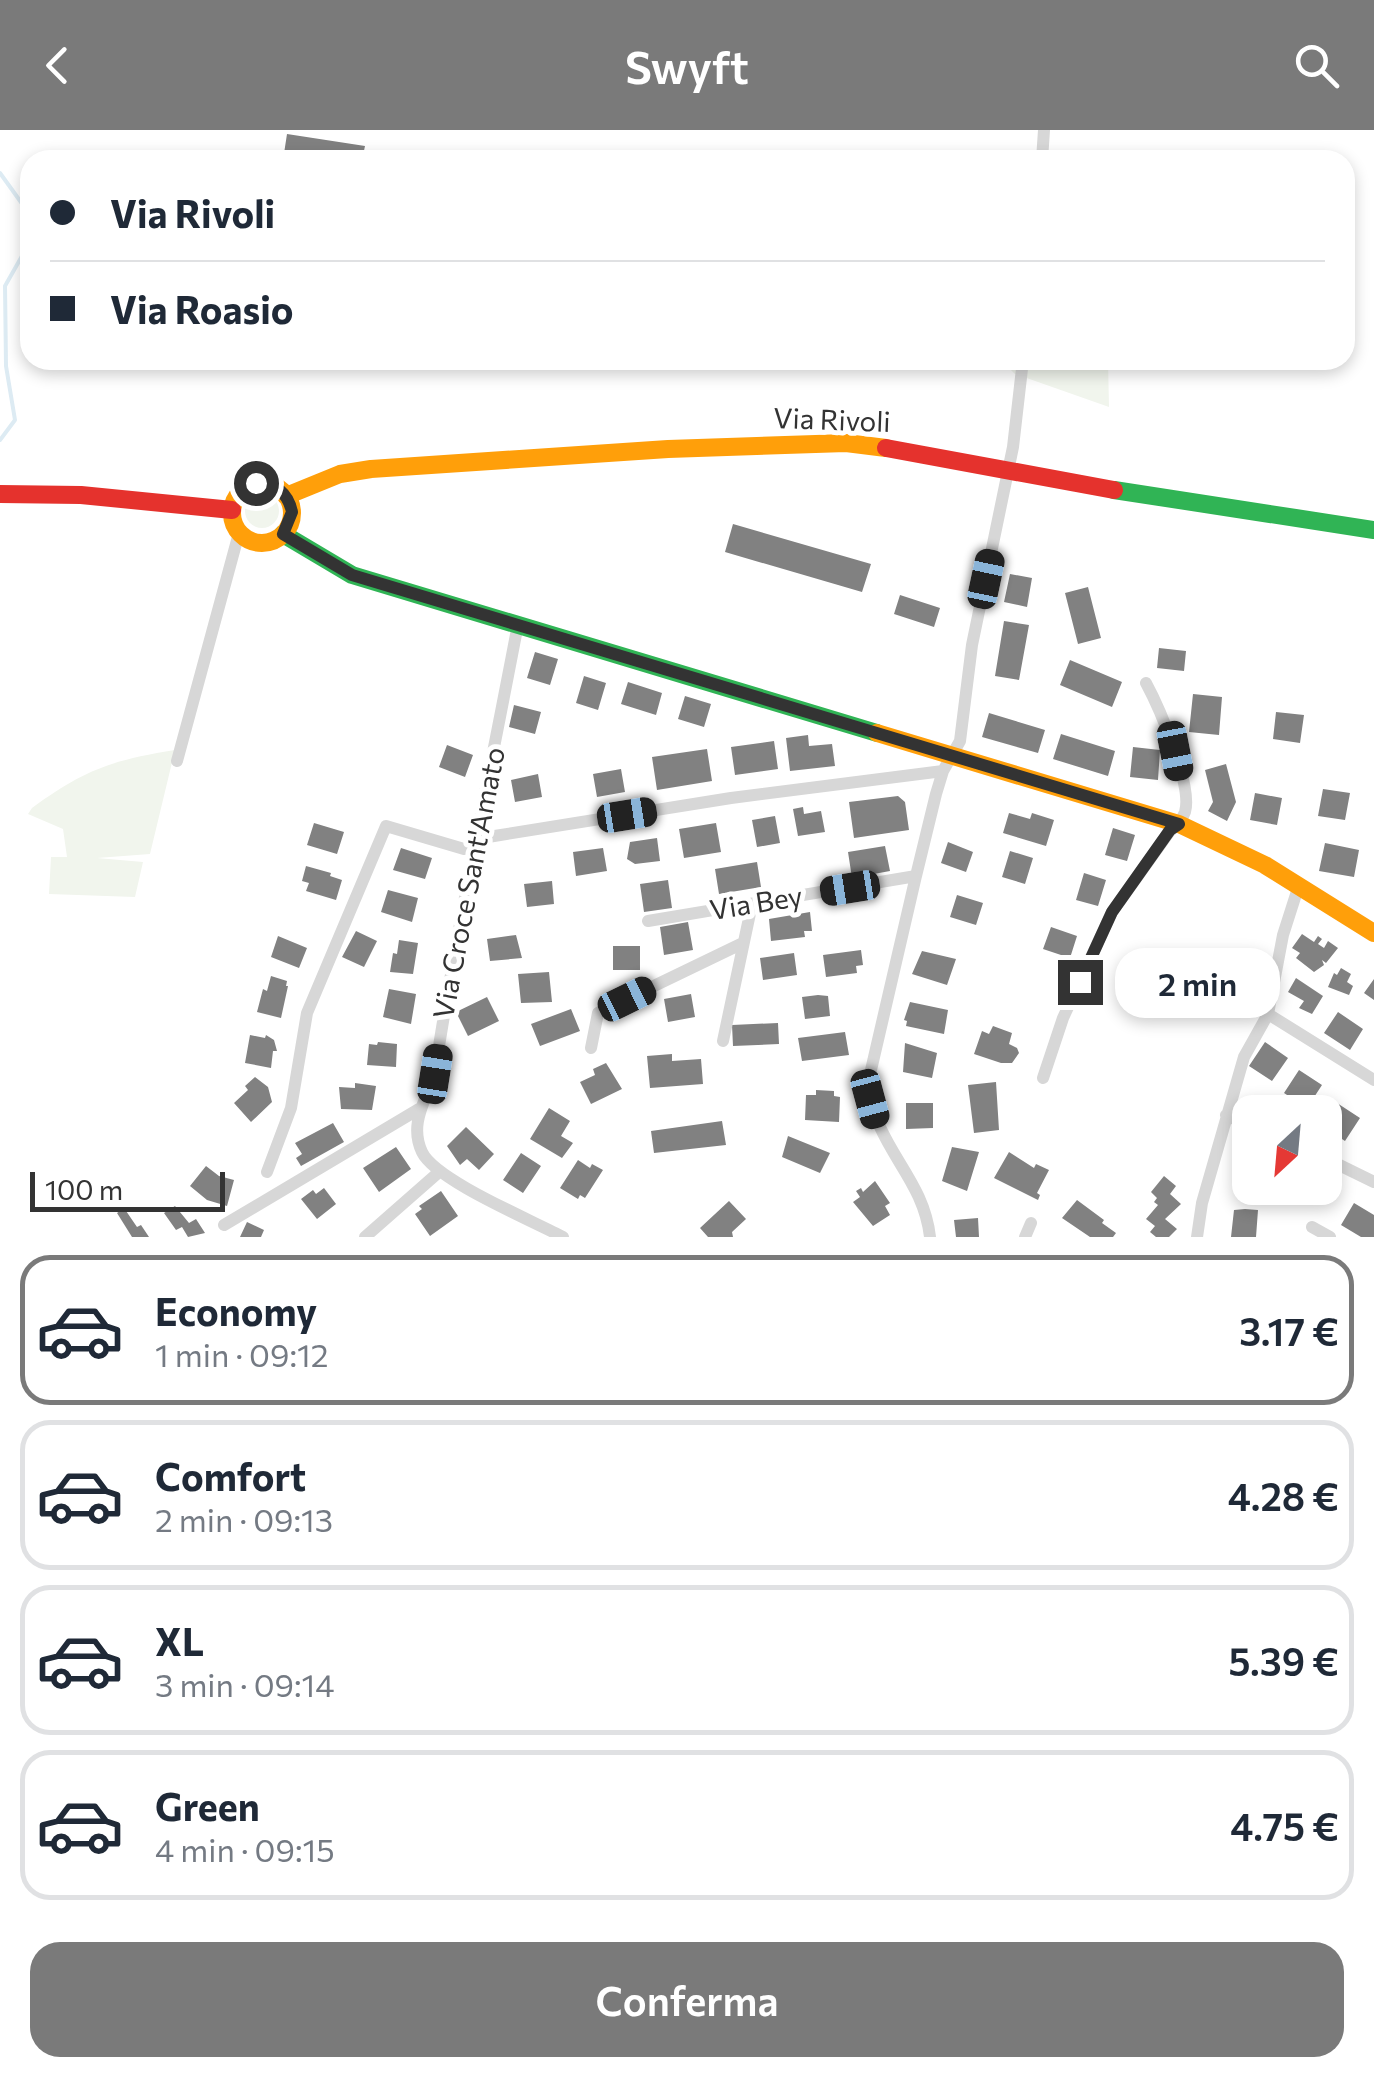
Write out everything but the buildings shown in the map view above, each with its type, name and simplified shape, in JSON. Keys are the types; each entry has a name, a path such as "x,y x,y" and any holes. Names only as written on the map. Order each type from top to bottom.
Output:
{"street":[{"path":"930,1237 922,1198 884,1140 868,1083 916,876 948,764 960,741 972,646 1008,470 1022,370"},
{"name":"Via Rivoli","path":"232,510 242,490 256,483 273,485 286,496 340,474 371,469 819,443 913,452 1169,502 1374,530"},
{"path":"0,494 174,502 232,510 239,533 177,761"},
{"path":"239,533 256,543 275,540 283,534 292,512 286,496"},
{"path":"283,534 352,575 518,624 948,764 1179,824 1223,843 1298,885 1374,934"},
{"name":"Via Croce Sant'Amato","path":"439,1172 430,1166 418,1142 419,1109 435,1074 518,624"},
{"path":"1043,1078 1063,1018 1112,912 1187,809 1175,751 1146,682"},
{"path":"267,1172 290,1108 307,1013 386,826 464,849 488,837 948,764"},
{"name":"Via Bey","path":"648,922 916,876"},
{"path":"1197,1237 1202,1203 1244,1057 1268,1014 1283,935 1298,885"},
{"path":"723,1041 752,904"},
{"path":"591,1048 598,1012 744,943"},
{"path":"1268,1014 1374,1080"},
{"path":"224,1225 419,1109"},
{"path":"1226,1115 1232,1118"},
{"path":"1342,1166 1374,1182"},
{"path":"366,1237 439,1172 563,1237"},
{"path":"1025,1237 1031,1223"},
{"path":"1312,1227 1330,1237"},
{"path":"536,1237 549,1230"}],"shaded area":[{"path":"1011,370 1108,370 1109,407"},
{"path":"262,494 274,499 279,511 274,523 262,528 250,523 245,511 250,499"},
{"path":"175,750 150,854 97,858 143,862 135,897 49,894 51,857 67,857 63,829 28,814 32,808 99,768"}],"waterway":[{"path":"0,173 20,201"},
{"path":"0,440 15,420 6,366 5,286 20,260"}],"traffic: fast":[{"path":"1114,490 1374,530"},
{"path":"283,534 352,575 877,733"}],"traffic: slow":[{"path":"286,496 340,474 371,469 668,449 846,443 886,448"},
{"path":"262,483 283,492 292,513 283,534 262,543 241,534 232,513 241,492 262,483"},
{"path":"877,733 1179,824 1265,865 1374,933"}],"traffic: jam":[{"path":"886,448 1114,490"},
{"path":"0,494 81,495 232,510"}],"route":[{"path":"256,483 273,485 290,503 291,520 283,534 352,575 1179,824 1170,830 1112,912 1080,982"}]}
